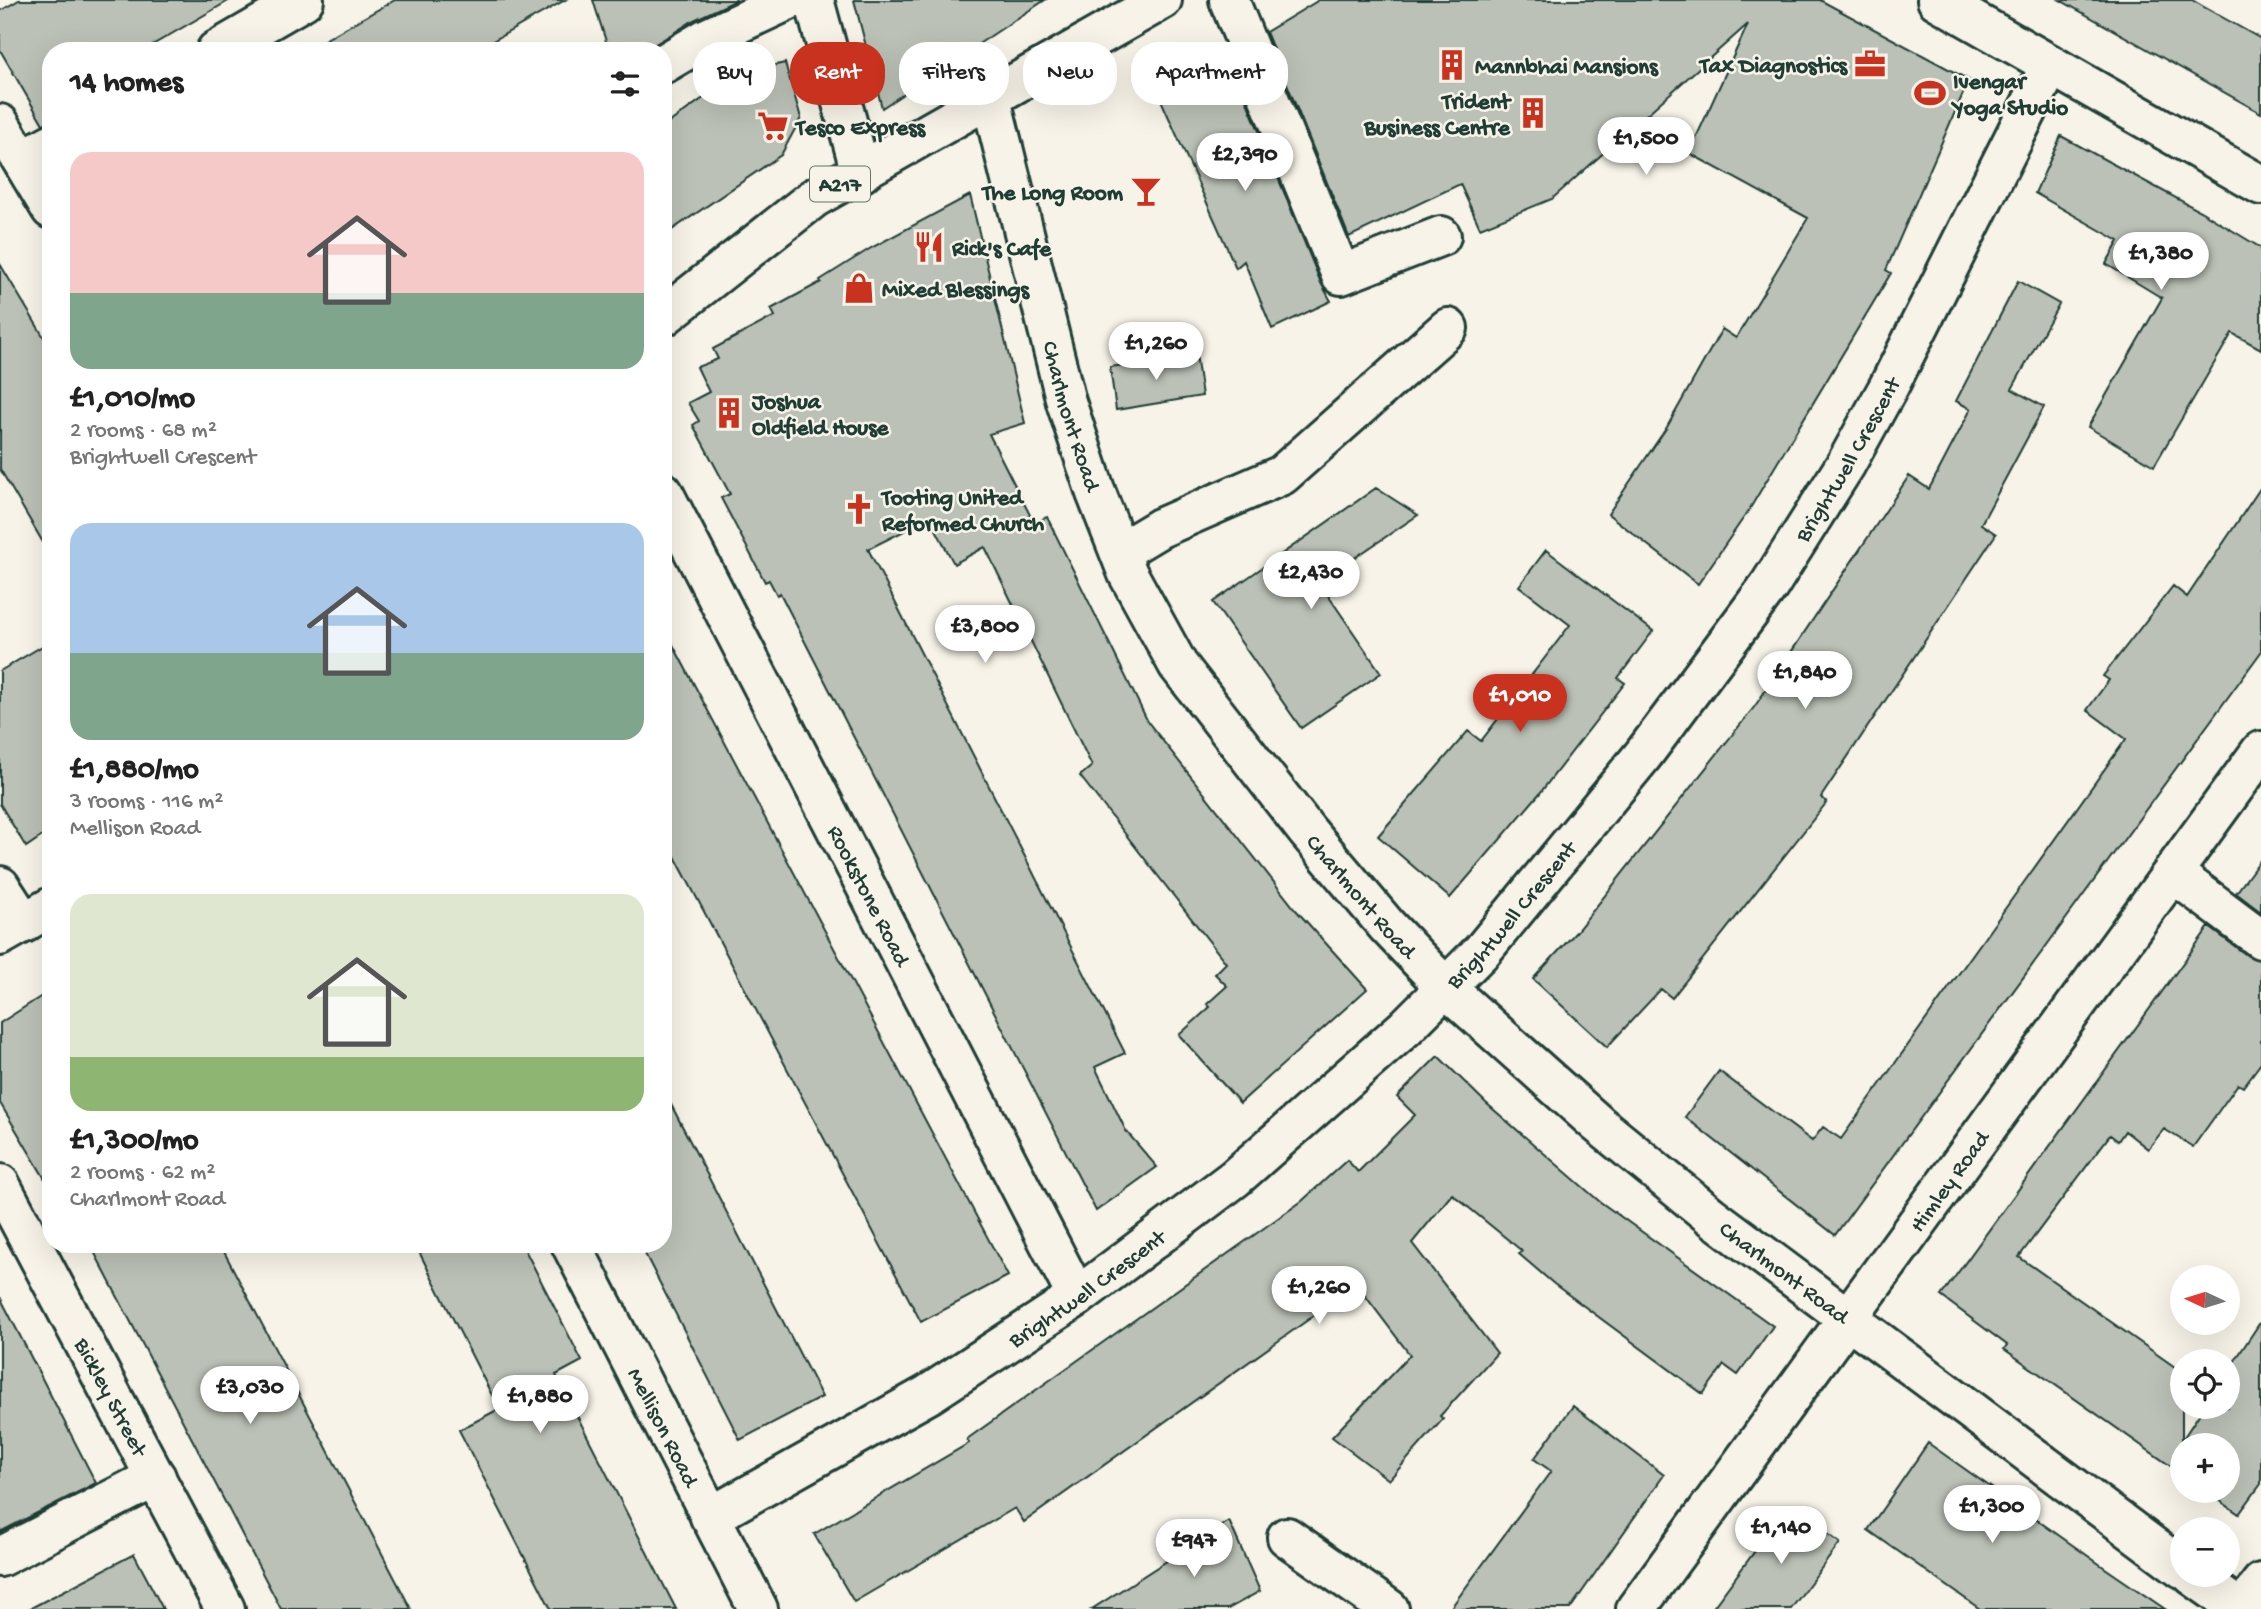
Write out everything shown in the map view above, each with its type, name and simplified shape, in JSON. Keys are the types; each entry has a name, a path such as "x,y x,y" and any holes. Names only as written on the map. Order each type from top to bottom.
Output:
{"street":[{"path":"232,42 304,0"},
{"path":"672,59 705,39 789,0"},
{"path":"814,0 861,173"},
{"path":"1229,0 1341,275 1441,236"},
{"path":"1937,0 2261,185"},
{"name":"A217","path":"1009,88 1138,6"},
{"name":"Brightwell Crescent","path":"710,1517 929,1394 1077,1297 1235,1178 1405,1028 1482,951 1643,755 1769,586 1846,464 1889,386 2050,66"},
{"name":"A217","path":"672,310 814,198 980,105"},
{"name":"Charlmont Road","path":"992,105 1066,402 1096,493 1128,574 1178,665 1360,894 1446,988 1598,1124 1701,1208 2170,1559"},
{"path":"0,124 36,152 42,175"},
{"path":"1120,552 1160,528 1282,475 1448,328"},
{"name":"Rookstone Road","path":"672,510 1077,1297"},
{"name":"Himley Road","path":"1636,1609 2261,751"},
{"path":"2173,873 2261,939"},
{"path":"0,886 25,922"},
{"name":"Bickley Street","path":"2,1191 225,1609"},
{"name":"Mellison Road","path":"576,1253 758,1609"},
{"path":"0,1557 156,1477"},
{"path":"1287,1536 1389,1609"},
{"path":"2209,1587 2241,1609 2261,1583"}],"building":[{"path":"19,0 230,0 158,42 42,42 42,122 0,50 0,11"},
{"path":"395,0 565,0 491,42 321,42"},
{"path":"593,0 737,0 694,20 660,42 606,42"},
{"path":"854,0 1045,0 982,42 899,42 899,97 882,108 881,105 885,105 885,42 865,42"},
{"path":"1319,0 1820,0 1969,80 1886,270 1891,273 1749,510 1698,584 1608,514 1667,427 1722,329 1736,338 1808,218 1689,153 1748,24 1552,199 1480,228 1460,184 1349,237 1288,86 1288,42 1270,42 1266,32"},
{"path":"2060,0 2192,0 2261,39 2261,113"},
{"path":"785,63 790,80 790,105 797,105 801,118 781,155 672,230 672,121 694,105 776,105 776,65"},
{"path":"1163,105 1248,105 1321,283 1331,301 1272,329 1244,261 1236,268"},
{"path":"2061,136 2202,212 2261,248 2261,349 2232,333 2154,466 2088,427 2162,298 2106,264 2119,241 2035,193"},
{"path":"970,195 1025,423 989,434 1034,523 1047,517 1148,722 1295,909 1367,989 1240,1103 1179,1035 1210,1007 1207,1004 1227,986 1215,974 1226,963 1080,776 1092,766 985,547 954,564 930,518 868,549 1125,1053 1095,1067 1126,1131 1157,1167 1096,1211 780,593 777,595 769,580 765,582 721,498 730,494 693,425 699,421 688,403 709,392 697,367 718,359 713,349 775,316 771,309 821,282 820,280 871,248"},
{"path":"0,264 42,334 42,541 0,469"},
{"path":"2018,281 2059,304 2012,389 2044,407 1981,524 1996,534 1821,797 1827,802 1672,998 1661,989 1607,1047 1533,979 1576,932 1755,706 1909,476 1929,489 1971,409 1956,401"},
{"path":"1196,354 1202,396 1116,410 1110,367"},
{"path":"2261,487 2261,652 1835,1235 1685,1117 1719,1071 1812,1141 1823,1127 1841,1139 2126,739 2087,710 2109,680 2103,676 2173,586 2187,597"},
{"path":"1376,488 1418,515 1319,582 1381,673 1301,728 1213,602"},
{"path":"1546,550 1653,631 1618,678 1625,683 1540,793 1450,898 1378,836 1468,731 1481,741 1570,625 1519,586"},
{"path":"672,643 1008,1276 921,1322 672,851"},
{"path":"42,646 42,836 26,847 0,804 0,671"},
{"path":"2261,859 2261,912 2236,893"},
{"path":"2209,927 2248,956 2261,960 2261,1063 2243,1087 2238,1084 2193,1147 2164,1129 2148,1149 2125,1131 2118,1141 2110,1135 2019,1257 2170,1364 2170,1419 2182,1419 2182,1433 2170,1433 2170,1466 2004,1349 2007,1345 1941,1296"},
{"path":"42,996 42,1174 0,1103 0,1023"},
{"path":"1438,1056 1486,1103 1599,1201 1773,1326 1738,1375 1724,1365 1703,1394 1554,1284 1519,1254 1522,1251 1452,1194 1412,1243 1497,1353 1440,1416 1443,1419 1389,1480 1332,1437 1410,1355 1357,1285 1024,1522 1015,1508 854,1602 814,1534 969,1443 967,1439 1302,1201 1347,1160 1358,1172 1415,1115 1397,1097"},
{"path":"672,1106 822,1397 740,1440 645,1253 672,1253"},
{"path":"95,1253 225,1253 411,1609 281,1609"},
{"path":"420,1253 527,1253 582,1361 556,1375 676,1609 551,1609 459,1430 499,1409"},
{"path":"0,1297 96,1483 0,1532"},
{"path":"2261,1321 2261,1484 2239,1514 2223,1503 2240,1503 2240,1433 2187,1433 2196,1419 2240,1419 2240,1353"},
{"path":"1573,1406 1664,1475 1570,1609 1450,1609 1551,1471 1534,1459"},
{"path":"1928,1443 2165,1609 1980,1609 1868,1530"},
{"path":"1789,1505 1840,1543 1791,1609 1712,1609"},
{"path":"1229,1521 1260,1591 1228,1609 1092,1609"},
{"path":"134,1554 163,1609 29,1609"}],"place":[{"name":"Tax Diagnostics","path":"1870,64"},
{"name":"Mannbhai Mansions","path":"1452,65"},
{"name":"Ivengar Yoga Studio","path":"1930,93"},
{"name":"Trident Business Centre","path":"1533,113"},
{"name":"Tesco Express","path":"773,126"},
{"name":"The Long Room","path":"1146,191"},
{"name":"Rick's Cafe","path":"929,247"},
{"name":"Mixed Blessings","path":"859,288"},
{"name":"Joshua Oldfield House","path":"729,413"},
{"name":"Tooting United Reformed Church","path":"859,509"}]}
